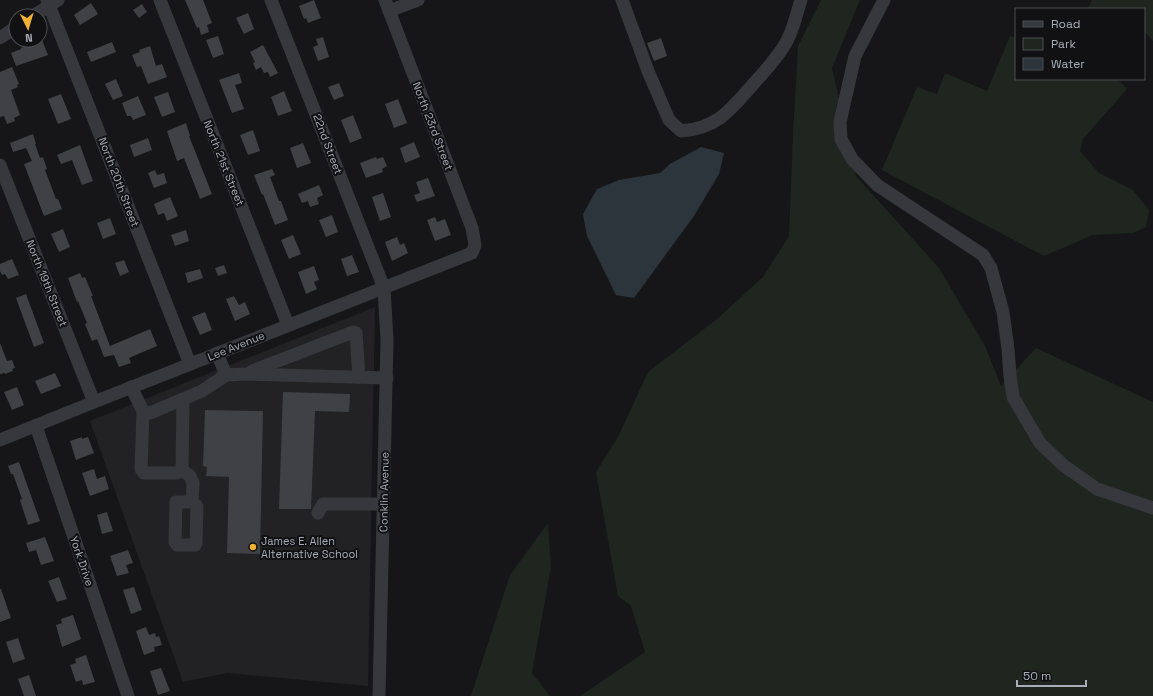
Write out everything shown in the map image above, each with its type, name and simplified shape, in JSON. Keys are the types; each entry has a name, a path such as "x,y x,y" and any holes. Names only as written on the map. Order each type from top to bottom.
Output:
{"street":[{"name":"North 21st Street","path":"160,0 288,325"},
{"name":"22nd Street","path":"271,0 384,288"},
{"path":"387,6 418,0"},
{"path":"622,0 648,71 669,120 681,131 700,128 716,121 728,112 785,46 801,0"},
{"path":"884,0 855,56 840,122 841,139 852,159 876,186 983,255 991,268 1003,312 1013,397 1040,443 1063,465 1097,489 1153,508"},
{"name":"North 20th Street","path":"52,2 190,364"},
{"name":"North 23rd Street","path":"387,6 472,228 475,244 472,253"},
{"name":"North 19th Street","path":"0,165 94,402"},
{"name":"Lee Avenue","path":"0,440 472,253"},
{"name":"Conklin Avenue","path":"379,696 387,378 387,340 384,288"},
{"path":"246,374 353,332 356,334 359,377"},
{"path":"217,353 226,375"},
{"path":"143,411 150,413 183,400 202,391 226,375 246,374 387,378"},
{"path":"131,387 143,411 141,469 144,473 177,473 182,470"},
{"path":"182,470 183,400"},
{"name":"York Drive","path":"36,426 128,696"},
{"path":"182,470 190,476 193,483 192,502"},
{"path":"318,513 324,504 383,504"}],"shaded area":[{"name":"James E. Allen Alternative School","path":"375,307 368,686 227,673 183,682 90,421"}],"green space":[{"path":"821,0 860,0 832,68 856,176 939,268 985,346 1001,386 1036,348 1153,402 1153,696 580,696 645,652 631,606 618,596 596,472 618,437 648,372 717,319 763,277 789,236 798,46"},
{"path":"1092,0 1153,0 1153,41 1145,32 1145,8 1088,8"},
{"path":"1010,36 1015,38 1015,80 1118,80 1127,89 1083,139 1080,151 1099,173 1133,190 1149,210 1146,227 1133,233 1093,235 1044,256 882,170 917,87 937,94 945,73 987,91"},
{"path":"548,523 551,567 532,673 550,696 471,696 510,575"}],"water":[{"path":"701,147 724,153 719,174 694,216 634,298 616,295 587,236 583,214 597,189 619,180 660,173 670,164"}],"building":[{"path":"185,0 203,0 212,23 207,25 209,32 201,35 199,27 197,28"},
{"path":"314,0 321,18 308,23 306,18 304,19 299,6"},
{"path":"91,3 98,14 80,25 74,15"},
{"path":"142,4 147,12 139,18 133,10"},
{"path":"248,13 254,29 244,34 236,18"},
{"path":"218,36 224,54 213,58 206,40"},
{"path":"323,37 329,57 318,61 313,47 318,45 316,39"},
{"path":"661,38 667,56 654,61 647,43"},
{"path":"112,42 116,52 91,62 87,52"},
{"path":"263,45 278,73 270,77 268,72 264,73 261,67 256,70 253,63 255,62 250,52"},
{"path":"150,46 156,66 162,64 167,77 148,84 141,66 137,67 132,55 140,52 139,50"},
{"path":"45,48 48,55 16,66 11,53 21,49"},
{"path":"12,67 19,84 17,85 18,87 11,90 20,115 14,118 15,121 7,124 4,116 0,117 0,72"},
{"path":"239,73 242,83 235,85 244,109 232,113 219,80"},
{"path":"116,79 123,96 113,100 105,84"},
{"path":"339,83 344,96 334,100 328,87"},
{"path":"284,91 292,111 278,116 271,97"},
{"path":"168,92 175,112 162,117 154,97"},
{"path":"61,94 71,119 58,124 48,99"},
{"path":"138,96 146,115 133,120 131,116 127,116 122,103"},
{"path":"398,99 407,123 394,128 385,104"},
{"path":"353,115 362,138 350,143 341,120"},
{"path":"186,123 189,136 212,194 200,199 184,158 177,161 167,131"},
{"path":"253,130 260,151 248,155 240,135"},
{"path":"33,134 40,158 43,157 47,169 45,170 56,199 58,199 62,209 44,216 24,164 32,161 26,148 13,152 10,143"},
{"path":"148,138 152,150 134,157 130,145"},
{"path":"414,142 420,157 405,163 400,148"},
{"path":"303,143 311,163 297,168 290,148"},
{"path":"80,145 93,181 82,185 72,160 61,164 57,155"},
{"path":"376,157 377,159 383,157 387,166 382,169 383,172 366,178 360,163"},
{"path":"272,169 275,175 270,177 288,220 275,225 254,175"},
{"path":"155,170 157,175 164,173 167,183 154,188 148,173"},
{"path":"428,178 435,196 417,202 414,195 420,193 416,182"},
{"path":"319,185 323,195 317,198 319,204 310,207 308,201 302,203 298,194"},
{"path":"383,193 391,217 380,221 372,197"},
{"path":"170,197 178,216 167,221 164,213 158,215 154,204"},
{"path":"332,215 338,232 326,237 319,220"},
{"path":"435,217 437,222 445,219 451,235 435,241 427,220"},
{"path":"110,218 116,234 103,239 97,223"},
{"path":"63,229 70,247 59,252 51,234"},
{"path":"186,230 189,241 175,246 171,235"},
{"path":"293,235 301,254 289,259 281,240"},
{"path":"397,237 400,245 404,243 408,253 392,261 385,242"},
{"path":"352,255 359,272 347,276 341,259"},
{"path":"12,259 19,275 8,279 5,274 2,275 0,271 0,264"},
{"path":"124,260 129,272 120,276 115,263"},
{"path":"224,265 227,273 218,276 215,268"},
{"path":"314,266 319,280 314,282 317,289 306,294 298,272"},
{"path":"200,269 203,278 188,283 185,273"},
{"path":"80,273 82,278 85,277 93,296 91,296 110,346 150,329 157,346 129,358 131,363 119,367 114,355 104,357 97,339 92,341 85,324 87,323 68,278"},
{"path":"26,294 44,343 34,347 16,298"},
{"path":"234,296 239,305 245,302 250,314 235,321 226,299"},
{"path":"205,312 212,330 200,335 192,317"},
{"path":"0,343 7,361 12,360 15,368 12,369 13,371 5,374 0,374"},
{"path":"55,373 61,386 41,394 35,381"},
{"path":"17,387 24,405 12,410 4,392"},
{"path":"283,392 350,394 349,412 315,411 311,509 279,509"},
{"path":"205,410 263,411 260,554 227,553 229,477 206,476 207,467 203,466"},
{"path":"82,437 82,439 88,437 94,453 76,460 70,441"},
{"path":"19,462 40,521 28,525 20,500 22,499 13,474 11,474 8,466"},
{"path":"94,469 97,479 105,476 109,489 90,496 82,473"},
{"path":"107,512 113,531 102,534 97,515"},
{"path":"45,537 54,561 41,565 36,550 29,552 26,543"},
{"path":"128,550 133,563 126,565 129,573 117,576 110,556"},
{"path":"59,577 67,599 57,602 48,581"},
{"path":"134,587 142,610 131,614 123,590"},
{"path":"0,589 11,618 0,622"},
{"path":"73,615 81,639 62,647 56,625 62,623 61,619"},
{"path":"146,627 149,635 155,633 156,637 159,636 162,645 154,647 155,651 144,655 136,631"},
{"path":"18,638 25,659 13,663 6,642"},
{"path":"86,655 95,682 83,685 82,680 76,682 70,665 76,663 75,659"},
{"path":"161,668 170,691 158,695 150,671"},
{"path":"29,675 36,696 24,696 18,679"}],"place":[{"name":"James E. Allen Alternative School","path":"253,547"}]}
